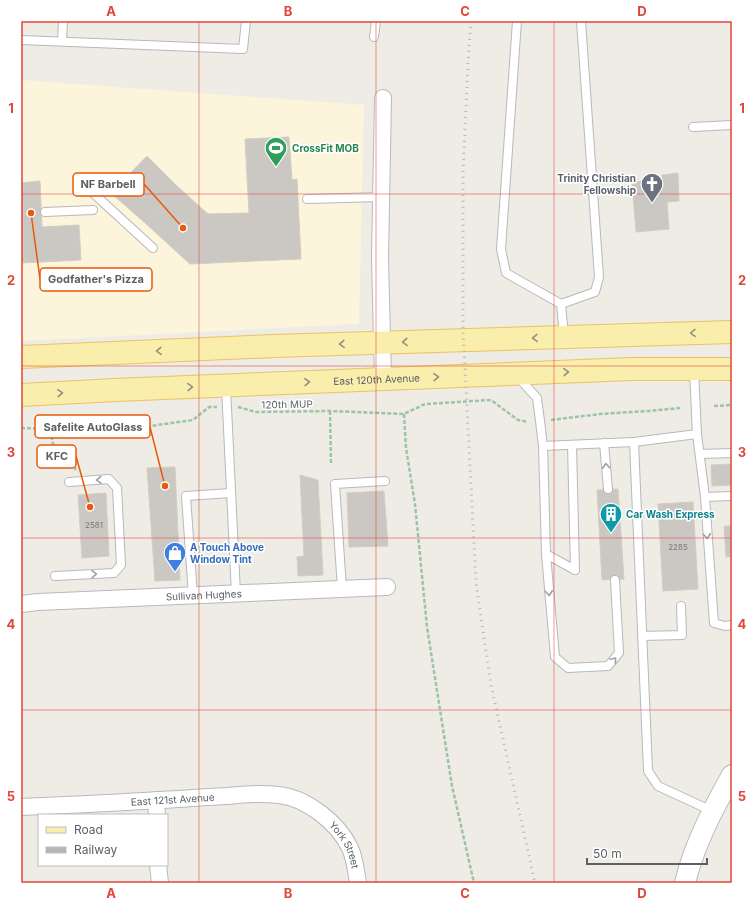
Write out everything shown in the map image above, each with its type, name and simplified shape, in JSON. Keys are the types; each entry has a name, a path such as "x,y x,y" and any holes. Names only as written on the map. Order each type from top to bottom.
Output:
{"main road":[{"path":"21,357 212,348 732,332"},
{"name":"East 120th Avenue","path":"21,396 226,385 631,369 732,369"}],"street":[{"path":"383,98 381,197 381,343 383,379"},
{"name":"Sullivan Hughes","path":"21,604 38,602 387,587"},
{"path":"685,883 688,871 712,811 732,775"},
{"name":"East 121st Avenue","path":"21,807 156,808 266,794 289,797 320,813"},
{"name":"York Street","path":"320,813 334,824 344,838 353,857 358,883"},
{"path":"158,866 160,883"}],"lane":[{"path":"62,41 63,21"},
{"path":"21,40 243,49 246,21"},
{"path":"374,37 376,21"},
{"path":"517,21 501,249 506,273 561,304 595,292 599,277 581,21"},
{"path":"693,127 732,125"},
{"path":"93,193 153,248"},
{"path":"307,199 381,197"},
{"path":"45,212 94,210"},
{"path":"561,304 564,337"},
{"path":"694,369 697,434 705,497 714,623 725,626 732,625"},
{"path":"515,374 537,398 543,446 546,554 555,657 568,668 608,666 619,653 615,580"},
{"path":"226,385 236,594"},
{"path":"543,446 634,442 697,434"},
{"path":"634,442 648,771 658,786 712,811"},
{"path":"604,444 608,489"},
{"path":"546,554 575,570 572,445"},
{"path":"700,454 732,453"},
{"path":"55,576 114,573 121,565 118,488 109,479 69,482"},
{"path":"342,589 335,484 385,481"},
{"path":"193,596 186,496 231,494"},
{"path":"705,497 732,496"},
{"path":"642,636 682,635 681,606"}],"path":[{"name":"120th MUP","path":"21,428 115,431 193,420 209,407 241,407 256,412 330,411 404,414 425,404 491,400 518,420 527,422 540,421"},
{"path":"714,406 732,405"},
{"path":"540,421 600,414 680,408"},
{"path":"330,411 331,464"},
{"path":"404,414 406,448 414,504 428,635 452,786 474,883"},
{"path":"51,430 54,451 69,460 76,470"}],"shaded area":[{"path":"21,80 364,105 359,324 21,341"}],"building":[{"path":"289,137 292,180 297,179 301,259 190,264 144,222 178,187 208,214 249,213 245,139"},
{"path":"147,156 178,187 144,222 111,193"},
{"path":"678,173 679,201 667,202 669,229 636,232 632,182 663,180 662,175"},
{"path":"40,181 42,227 79,225 81,260 21,263 21,183"},
{"path":"732,464 732,485 712,486 711,465"},
{"path":"175,467 180,580 155,581 147,468"},
{"path":"300,475 318,480 323,575 298,576 297,557 304,556"},
{"name":"Car Wash Express","path":"618,489 624,579 602,580 597,490"},
{"path":"384,491 388,546 349,547 347,493"},
{"path":"106,493 109,556 82,558 78,495"},
{"path":"693,502 698,589 663,591 658,504"},
{"path":"724,526 732,526 732,556 726,557"}],"railway":[{"path":"471,21 463,173 463,330 476,583 491,685 535,883"}],"place":[{"name":"CrossFit MOB","path":"276,168"},
{"name":"Trinity Christian Fellowship","path":"652,204"},
{"name":"Godfather's Pizza","path":"31,213"},
{"name":"NF Barbell","path":"183,228"},
{"name":"Safelite AutoGlass","path":"165,486"},
{"name":"KFC","path":"90,507"},
{"name":"Car Wash Express","path":"611,534"},
{"name":"A Touch Above Window Tint","path":"175,572"}]}
